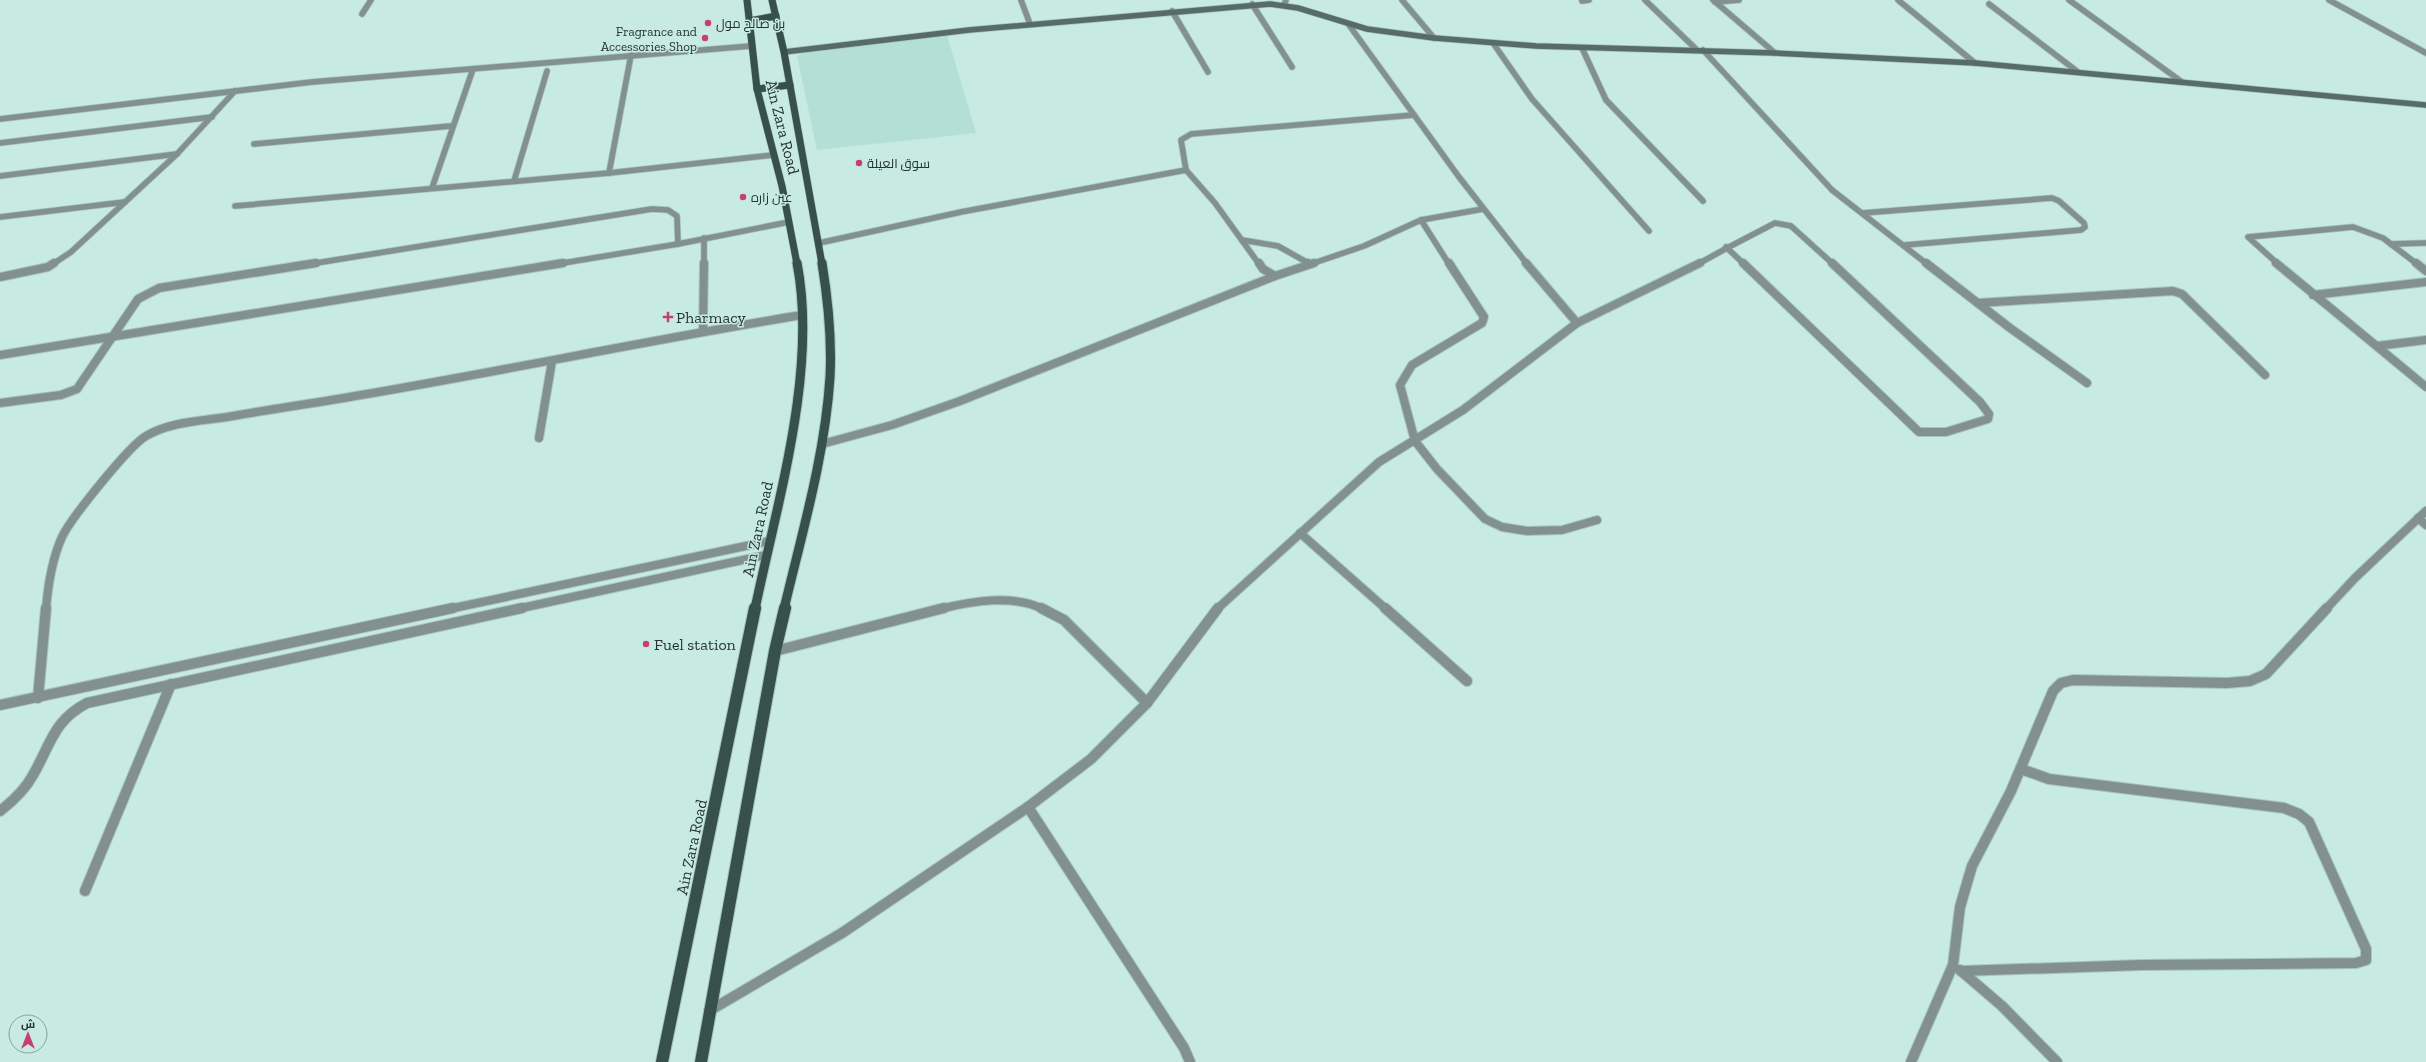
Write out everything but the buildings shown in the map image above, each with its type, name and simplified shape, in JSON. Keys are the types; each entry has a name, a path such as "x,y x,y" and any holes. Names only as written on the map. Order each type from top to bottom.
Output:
{"main road":[{"name":"Ain Zara Road","path":"661,1061 796,414 802,356 802,315 799,273 782,186 757,89 748,21 747,0"},
{"name":"Ain Zara Road","path":"701,1062 775,651 822,444 827,412 831,346 828,298 784,52 772,0"},
{"path":"748,21 776,16"},
{"path":"757,89 790,85"}],"street":[{"path":"362,14 371,0"},
{"path":"1021,0 1030,24"},
{"path":"1402,0 1434,38"},
{"path":"1582,1 1589,0"},
{"path":"1644,0 1700,50 1815,174 1978,303 2087,383"},
{"path":"1714,1 1739,0"},
{"path":"1898,0 1975,63"},
{"path":"2069,0 2182,82"},
{"path":"2329,0 2426,53"},
{"path":"1714,1 1775,53"},
{"path":"784,52 1030,24 1285,2 1349,24 1434,38 1582,48 1700,50 1975,63 2426,105"},
{"path":"1252,4 1292,67"},
{"path":"1989,4 2078,72"},
{"path":"1172,11 1208,72"},
{"path":"1349,24 1483,209 1535,276 1577,323"},
{"path":"1493,43 1532,99 1649,231"},
{"path":"0,119 312,82 752,46"},
{"path":"1582,48 1606,100 1703,201"},
{"path":"609,173 631,55"},
{"path":"432,188 451,126 473,69"},
{"path":"514,181 546,71"},
{"path":"0,277 22,274 48,267 71,252 178,154 235,91"},
{"path":"1275,276 1263,269 1215,203 1186,170 1181,140 1192,134 1414,115"},
{"path":"0,143 212,117"},
{"path":"254,144 451,126"},
{"path":"0,176 178,154"},
{"path":"235,206 609,173 773,155"},
{"path":"819,244 975,209 1186,170"},
{"path":"1863,213 2052,198 2059,201 2084,224 2085,228 2080,230 1905,245"},
{"path":"0,216 125,202"},
{"path":"0,404 61,395 77,389 138,299 149,291 164,287 652,209 668,210 677,216 678,244"},
{"path":"822,444 883,428 932,412 1104,343 1229,297 1275,276 1299,270 1310,264 1364,246 1421,220 1483,209"},
{"path":"1421,220 1484,317 1482,323 1412,365 1400,385 1415,441 1437,469 1485,519 1502,527 1527,531 1562,530 1597,520"},
{"path":"0,355 113,338 678,244 790,222"},
{"path":"710,1011 842,933 1028,807 1091,759 1147,703 1215,611 1379,462 1463,410 1577,323 1650,289 1726,247 1775,223 1791,226 1859,287 1980,402 1989,414 1988,419 1958,429 1932,434 1919,432 1726,247"},
{"path":"2426,271 2372,231 2353,227 2248,237 2249,240 2314,295 2426,387"},
{"path":"703,331 704,238"},
{"path":"1242,240 1259,240 1291,250 1310,264"},
{"path":"2391,244 2426,242"},
{"path":"2314,295 2426,282"},
{"path":"1978,303 2173,291 2182,294 2265,376"},
{"path":"38,698 47,597 53,560 63,535 102,483 134,445 147,435 181,424 361,395 552,361 703,331 802,315"},
{"path":"2377,346 2426,340"},
{"path":"539,438 552,361"},
{"path":"1911,1062 1957,968 1960,907 1972,866 2021,769 2053,691 2061,683 2093,679 2227,683 2250,681 2266,674 2356,578 2426,511"},
{"path":"2418,518 2426,525"},
{"path":"1300,533 1467,681"},
{"path":"0,705 769,541"},
{"path":"0,811 26,788 58,724 70,712 87,703 766,555"},
{"path":"775,651 961,604 992,600 1016,602 1034,606 1064,620 1147,703"},
{"path":"85,891 171,684"},
{"path":"1957,968 2356,963 2366,960 2366,949 2309,822 2298,814 2284,808 2049,779 2021,769"},
{"path":"1028,807 1184,1048 1190,1062"},
{"path":"1957,968 2002,1006 2057,1062"},
{"path":"1184,1048 1197,1062"}],"shaded area":[{"path":"947,35 976,133 817,150 797,56 807,52"}],"place":[{"name":"بن صالح مول","path":"708,23"},
{"name":"Fragrance and Accessories Shop","path":"705,38"},
{"name":"سوق العيلة","path":"859,163"},
{"name":"عين زاره","path":"743,197"},
{"name":"Pharmacy","path":"668,317"},
{"name":"Fuel station","path":"646,644"}]}
